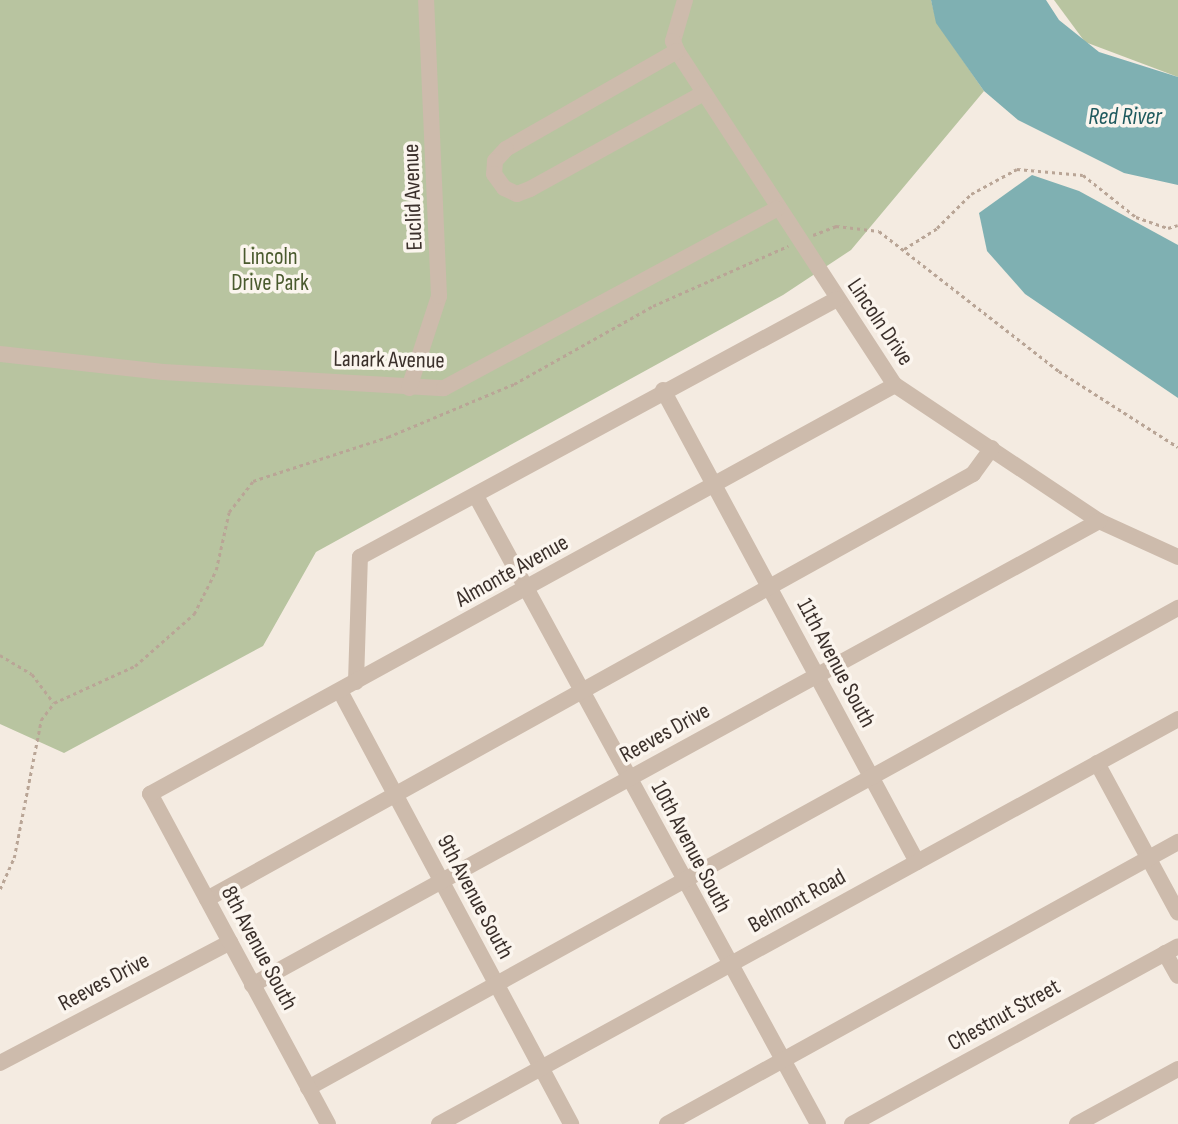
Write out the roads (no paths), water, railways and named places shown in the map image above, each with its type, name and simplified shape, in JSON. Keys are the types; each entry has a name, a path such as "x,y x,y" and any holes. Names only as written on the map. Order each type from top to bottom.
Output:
{"street":[{"name":"Euclid Avenue","path":"409,388 439,296 426,0"},
{"path":"685,0 673,41 677,51 506,149 495,161 494,174 504,188 517,194 530,189 704,93"},
{"name":"Lincoln Drive","path":"677,51 777,209 895,385 1099,521 1178,556"},
{"name":"Lanark Avenue","path":"0,354 163,372 444,388 477,375 777,209"},
{"path":"356,682 360,557 476,496 663,390 837,299"},
{"name":"Almonte Avenue","path":"150,794 895,385"},
{"name":"11th Avenue South","path":"663,390 917,862"},
{"path":"207,900 769,585 973,474 992,448"},
{"name":"10th Avenue South","path":"476,496 682,879 818,1124"},
{"name":"Reeves Drive","path":"252,985 1099,521"},
{"path":"308,1088 497,986 682,879 1178,608"},
{"name":"9th Avenue South","path":"340,691 571,1124"},
{"name":"Belmont Road","path":"439,1124 1178,719"},
{"path":"1097,764 1178,913"},
{"name":"8th Avenue South","path":"150,794 328,1124"},
{"path":"667,1124 1178,842"},
{"name":"Reeves Drive","path":"0,1063 230,942"},
{"path":"1172,950 1178,976"},
{"name":"Chestnut Street","path":"852,1124 1172,950"},
{"path":"1077,1124 1178,1069"}],"water":[{"name":"Red River","path":"931,0 1046,0 1059,20 1099,52 1178,77 1178,185 1124,173 1018,120 984,91 936,23"},
{"path":"1032,175 1079,191 1178,245 1178,398 1025,294 987,251 979,213"}],"park label":[{"name":"Lincoln Drive Park","path":"270,270"}]}
